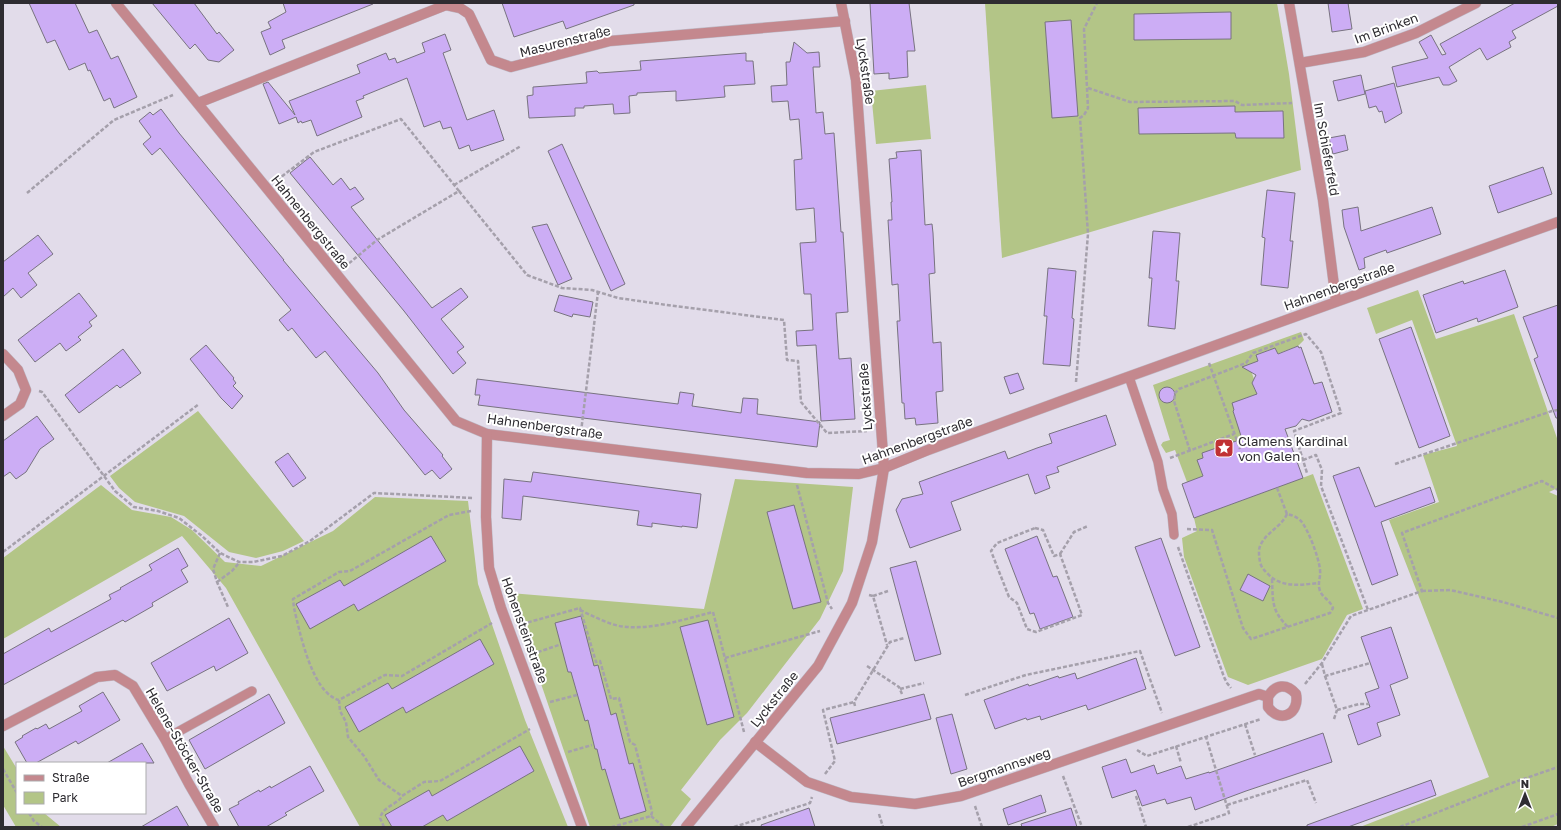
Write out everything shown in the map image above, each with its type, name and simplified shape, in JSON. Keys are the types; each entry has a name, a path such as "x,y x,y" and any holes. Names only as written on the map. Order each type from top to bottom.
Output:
{"street":[{"name":"Hahnenbergstraße","path":"116,3 456,421 487,434 580,444 793,471 859,474 884,468 928,450 1074,396 1558,222"},
{"name":"Lyckstraße","path":"686,827 818,666 852,603 872,542 884,468 856,80 841,3"},
{"name":"Im Schieferfeld","path":"1289,3 1323,200 1336,301"},
{"name":"Im Brinken","path":"1300,63 1364,52 1416,33 1476,3"},
{"name":"Masurenstraße","path":"198,103 446,5 460,8 469,14 491,60 511,67 610,42 845,21"},
{"path":"3,354 18,370 26,390 20,404 3,416"},
{"name":"Hohensteinstraße","path":"487,434 486,503 489,568 508,628 544,721 582,827"},
{"name":"Helene-Stöcker-Straße","path":"3,726 97,678 115,675 133,686 165,739 214,827"},
{"path":"1284,686 1289,687 1296,696 1297,705 1291,713 1286,715 1276,714 1268,707 1268,697 1273,689 1284,686"},
{"name":"Bergmannsweg","path":"755,742 807,782 851,798 915,804 961,796 1259,694 1268,697"}],"lane":[{"path":"1129,377 1158,462 1163,489 1172,514 1174,532"},
{"path":"165,739 252,691"}],"path":[{"path":"1074,396 1088,234 1080,118 1088,108 1084,28 1097,3"},
{"path":"1088,88 1130,102 1235,101 1242,105 1306,103"},
{"path":"27,193 114,120 186,89"},
{"path":"267,188 314,152 401,119 527,275 562,288 598,292 618,298 784,320 787,360 798,361 801,402 827,433 881,430"},
{"path":"454,185 521,146"},
{"path":"335,274 378,240 459,191"},
{"path":"580,444 598,292"},
{"path":"1190,451 1174,401 1175,393 1184,386 1246,363 1253,353 1306,334 1321,352 1341,414 1294,430 1307,473"},
{"path":"1208,362 1240,449"},
{"path":"26,390 42,392 115,491 134,507 158,511 179,518 202,536 220,553 239,562 254,562 282,556 310,541 374,493 486,503"},
{"path":"3,552 199,404"},
{"path":"1395,464 1545,413 1558,410"},
{"path":"1158,462 1234,434"},
{"path":"1303,460 1316,455 1322,470 1321,486 1368,610"},
{"path":"725,658 840,626 828,603 793,471"},
{"path":"1422,590 1402,533 1542,481 1558,490"},
{"path":"1239,701 1236,692 1227,684 1224,677 1174,532 1212,530 1243,628 1251,639 1330,613 1333,611 1331,602 1320,593 1318,583 1320,569 1306,530 1300,520 1287,514 1277,488"},
{"path":"339,700 335,699 325,690 310,666 292,599 339,572 350,571 449,515 486,503"},
{"path":"1287,514 1280,525 1262,542 1258,548 1260,566 1278,583 1293,585 1318,583"},
{"path":"1060,554 1082,615 1036,632 1027,629 1017,603 1009,596 991,550 997,543 1035,528 1043,530 1054,556 1060,554 1074,532 1088,526"},
{"path":"220,553 213,569 228,607"},
{"path":"217,582 232,571 239,562"},
{"path":"1272,578 1273,607 1288,627"},
{"path":"857,590 874,596 888,592"},
{"path":"1296,696 1322,663 1351,616 1422,590 1450,590 1503,602 1558,618"},
{"path":"874,596 887,645"},
{"path":"508,628 580,608 580,610 606,623 627,627 659,626 713,612 743,731 755,742"},
{"path":"580,610 596,662 600,661 611,699 619,698 630,742 635,745 652,812 651,816"},
{"path":"339,700 385,675 402,676 505,617"},
{"path":"734,827 810,803 816,785 835,761 823,710 855,704 887,645 890,642 904,638"},
{"path":"520,657 559,645"},
{"path":"966,695 1026,675 1140,651 1167,726"},
{"path":"1322,663 1337,710 1334,719"},
{"path":"1325,676 1370,663"},
{"path":"867,666 899,687 902,694"},
{"path":"900,689 924,683"},
{"path":"538,705 576,695"},
{"path":"339,700 340,711 346,722 348,737 364,756 379,780 402,796"},
{"path":"1337,710 1359,704 1369,704"},
{"path":"1121,741 1147,756 1276,714"},
{"path":"384,827 380,818 382,811 399,800 402,796 424,782 440,781 544,721"},
{"path":"1245,724 1255,755"},
{"path":"1188,827 1229,813 1206,737"},
{"path":"556,755 592,745"},
{"path":"1176,746 1181,762"},
{"path":"1059,762 1082,827"},
{"path":"1400,827 1509,784 1558,767"},
{"path":"3,769 16,791"},
{"path":"1227,805 1307,780 1316,803"},
{"path":"971,792 982,827"},
{"path":"1136,796 1146,827"},
{"path":"30,814 34,821 42,827"},
{"path":"1522,827 1558,814"},
{"path":"612,827 651,816"},
{"path":"651,816 664,827"}],"green space":[{"path":"985,3 1277,3 1289,74 1301,170 1002,258"},
{"path":"926,85 931,139 876,144 871,91"},
{"path":"1418,290 1436,339 1514,314 1558,441 1558,488 1549,492 1558,496 1558,824 1551,827 1360,827 1489,777 1389,520 1439,502 1423,455 1457,446 1412,320 1376,334 1367,308"},
{"path":"1301,332 1304,340 1298,346 1277,354 1275,348 1256,355 1258,361 1249,365 1254,379 1252,383 1255,390 1259,394 1233,411 1236,419 1238,419 1244,444 1202,453 1203,458 1198,461 1203,477 1187,482 1175,450 1166,453 1161,445 1163,442 1170,440 1153,385"},
{"path":"198,411 304,541 283,551 256,558 229,552 184,516 135,502 119,488 110,476"},
{"path":"1313,474 1363,609 1347,615 1322,659 1248,685 1228,677 1184,557 1182,538 1197,531 1194,518"},
{"path":"735,479 853,487 843,571 820,619 747,713 720,740 681,790 691,799 670,827 590,827 510,593 704,609"},
{"path":"101,485 132,510 171,517 192,530 225,562 261,566 333,531 375,497 468,501 478,584 525,720 568,827 360,827 226,588 182,536 3,639 3,558"},
{"path":"3,746 16,767 16,814 45,814 61,827 16,827 3,805"}],"building":[{"path":"29,3 75,3 89,33 97,30 111,59 118,56 137,97 114,108 110,98 104,101 90,70 88,71 85,63 69,70 55,40 47,43"},
{"path":"152,3 194,3 217,34 219,32 234,50 219,62 208,60 195,44 190,49"},
{"path":"283,3 373,4 282,40 285,48 270,55 261,32 271,28 268,22 286,12"},
{"path":"502,3 634,3 634,5 566,29 563,21 514,37"},
{"path":"870,3 909,3 915,51 907,51 908,77 889,79 889,73 874,74"},
{"path":"1328,3 1348,3 1352,29 1332,32"},
{"path":"1515,3 1558,3 1558,6 1512,31 1516,38 1509,42 1511,47 1487,60 1480,48 1449,67 1457,81 1449,85 1443,85 1439,77 1397,87 1392,67 1428,58 1419,42 1431,35 1442,55 1446,54 1440,44"},
{"path":"1231,12 1231,39 1134,40 1134,14"},
{"path":"1071,20 1078,116 1052,118 1045,22"},
{"path":"445,34 451,50 443,53 467,120 494,110 504,140 471,151 469,145 459,149 451,127 443,129 440,121 424,127 407,78 363,96 364,98 356,101 362,117 317,136 311,120 302,123 301,121 298,123 296,117 279,124 263,84 268,82 295,115 289,101 360,73 357,65 386,53 389,60 395,58 397,63 425,52 422,43"},
{"path":"794,42 807,53 819,52 820,67 813,67 816,113 823,112 825,134 834,133 841,232 843,232 848,312 836,313 839,359 851,358 855,419 821,421 816,345 797,346 796,331 813,330 811,294 804,294 800,243 816,242 814,208 796,210 794,160 802,159 799,119 790,120 788,101 772,102 771,86 787,85 786,62 790,62"},
{"path":"746,53 746,61 753,61 755,84 724,86 725,97 676,101 676,91 637,93 637,95 629,96 630,113 614,114 613,104 575,108 575,116 529,118 527,96 533,95 533,87 587,83 586,72 597,71 599,73 641,70 640,61"},
{"path":"1361,75 1365,94 1338,101 1333,81"},
{"path":"1394,83 1402,113 1385,123 1382,111 1379,112 1376,106 1369,108 1365,91"},
{"path":"1235,106 1235,112 1283,111 1284,138 1236,138 1235,133 1139,134 1138,108"},
{"path":"161,109 283,260 378,373 404,410 443,455 442,456 452,469 440,479 432,470 425,475 325,351 316,358 292,328 288,331 279,320 291,310 160,148 152,155 143,144 151,137 139,121 150,112 153,115"},
{"path":"1345,135 1348,150 1333,154 1329,138"},
{"path":"562,144 625,284 611,291 548,151"},
{"path":"921,150 925,225 932,224 933,233 935,273 929,274 933,343 941,342 943,391 936,392 938,423 916,425 915,418 905,419 904,403 902,403 897,321 900,321 898,284 892,285 888,220 892,220 889,159 897,158 896,152"},
{"path":"310,157 333,185 341,178 350,190 355,187 364,199 351,207 432,308 461,288 468,297 441,319 464,347 457,352 466,363 453,374 404,311 290,173"},
{"path":"1543,167 1552,194 1498,213 1489,186"},
{"path":"1267,190 1295,193 1290,241 1293,241 1288,288 1261,285 1265,238 1262,237"},
{"path":"1358,207 1361,231 1432,207 1441,234 1387,253 1386,250 1364,258 1365,268 1359,270 1344,227 1342,210"},
{"path":"547,224 572,279 558,285 532,227"},
{"path":"1153,231 1180,233 1176,281 1179,281 1175,329 1148,326 1152,278 1149,278"},
{"path":"38,235 53,254 28,273 37,285 21,298 13,288 3,297 3,262"},
{"path":"1048,268 1076,271 1070,366 1043,364 1047,316 1044,316"},
{"path":"1505,270 1518,307 1478,322 1477,318 1436,333 1423,295 1463,281 1464,284"},
{"path":"79,293 97,316 89,322 92,326 78,337 81,340 66,351 60,343 35,362 18,340"},
{"path":"559,295 593,302 590,317 573,314 572,317 554,311"},
{"path":"1558,305 1558,418 1556,418 1534,359 1538,357 1523,317"},
{"path":"1411,327 1450,436 1419,448 1379,339"},
{"path":"206,345 234,378 233,379 236,383 233,386 243,396 232,409 221,398 190,359"},
{"path":"1298,346 1299,348 1301,347 1314,384 1322,382 1332,412 1309,421 1302,419 1296,426 1285,429 1303,478 1194,518 1182,484 1203,476 1197,460 1203,458 1202,453 1242,439 1232,403 1257,394 1252,383 1256,375 1242,367 1258,361 1256,355 1275,348 1278,354"},
{"path":"123,349 141,373 120,388 117,385 79,413 65,395"},
{"path":"1018,373 1024,389 1010,394 1004,377"},
{"path":"477,379 678,404 680,392 694,394 692,406 741,413 743,398 758,399 757,414 820,422 817,447 478,405 480,395 475,395"},
{"path":"1167,387 1174,392 1175,395 1170,402 1167,403 1160,398 1159,395 1164,388"},
{"path":"1106,415 1116,445 1057,467 1059,472 1046,476 1050,488 1035,494 1028,474 951,502 961,530 910,548 896,510 902,499 923,494 919,482 1005,451 1008,459 1052,443 1049,434"},
{"path":"37,416 54,439 40,449 26,472 16,479 10,472 3,477 3,441"},
{"path":"288,453 306,478 293,487 275,462"},
{"path":"1359,467 1375,507 1430,487 1435,502 1381,522 1398,575 1372,585 1333,476"},
{"path":"533,472 701,494 697,528 652,523 652,527 637,525 639,511 523,496 521,520 502,518 504,479 531,482"},
{"path":"794,505 821,602 793,609 767,512"},
{"path":"431,536 446,561 358,611 354,604 310,629 296,604 340,580 344,586"},
{"path":"1037,536 1053,577 1057,576 1073,617 1040,629 1034,613 1030,614 1005,549"},
{"path":"1161,538 1200,647 1175,656 1135,547"},
{"path":"178,548 188,566 181,570 188,582 152,603 153,606 125,622 123,620 3,685 3,654 49,628 51,632 111,599 109,595 152,570 149,565"},
{"path":"916,561 941,654 915,661 890,568"},
{"path":"1248,574 1270,586 1263,601 1240,590"},
{"path":"581,616 594,666 598,665 611,715 616,713 629,764 633,763 646,811 620,819 605,769 602,770 597,749 595,749 588,720 585,721 571,672 568,672 555,623"},
{"path":"229,618 248,653 216,671 214,666 167,691 151,663"},
{"path":"708,620 734,717 707,725 680,627"},
{"path":"1391,627 1408,678 1390,685 1400,715 1377,723 1381,736 1358,745 1348,715 1370,707 1365,693 1379,688 1361,637"},
{"path":"480,639 494,664 406,713 403,707 359,732 345,707 388,683 392,689"},
{"path":"1136,658 1146,689 1088,710 1086,705 1041,720 1040,716 1027,720 1026,718 995,729 984,700 1028,684 1029,686 1058,676 1059,678 1075,673 1077,679"},
{"path":"103,692 120,720 78,744 76,741 38,762 26,762 15,742 36,728 37,729 46,724 49,729 82,711 79,706"},
{"path":"269,694 285,723 205,769 189,740"},
{"path":"924,694 931,719 837,744 830,718"},
{"path":"952,714 967,769 951,774 936,718"},
{"path":"1323,733 1332,762 1195,810 1191,797 1167,804 1165,799 1142,806 1136,790 1112,798 1102,767 1126,759 1131,773 1154,765 1157,774 1181,766 1186,779 1209,773"},
{"path":"142,743 154,763 146,762 109,762"},
{"path":"520,746 534,771 447,821 443,815 422,827 392,827 385,815 429,790 432,796"},
{"path":"310,766 324,791 285,813 287,815 266,827 239,827 229,809 259,790 260,792 270,786 271,788"},
{"path":"1431,780 1436,795 1348,827 1307,827 1307,825"},
{"path":"1041,795 1046,812 1008,825 1003,809"},
{"path":"177,806 189,827 141,827"},
{"path":"809,808 815,827 762,827 761,825"},
{"path":"1071,808 1077,827 1022,827 1021,824"}],"place":[{"name":"Clamens Kardinal von Galen","path":"1224,448"}]}
